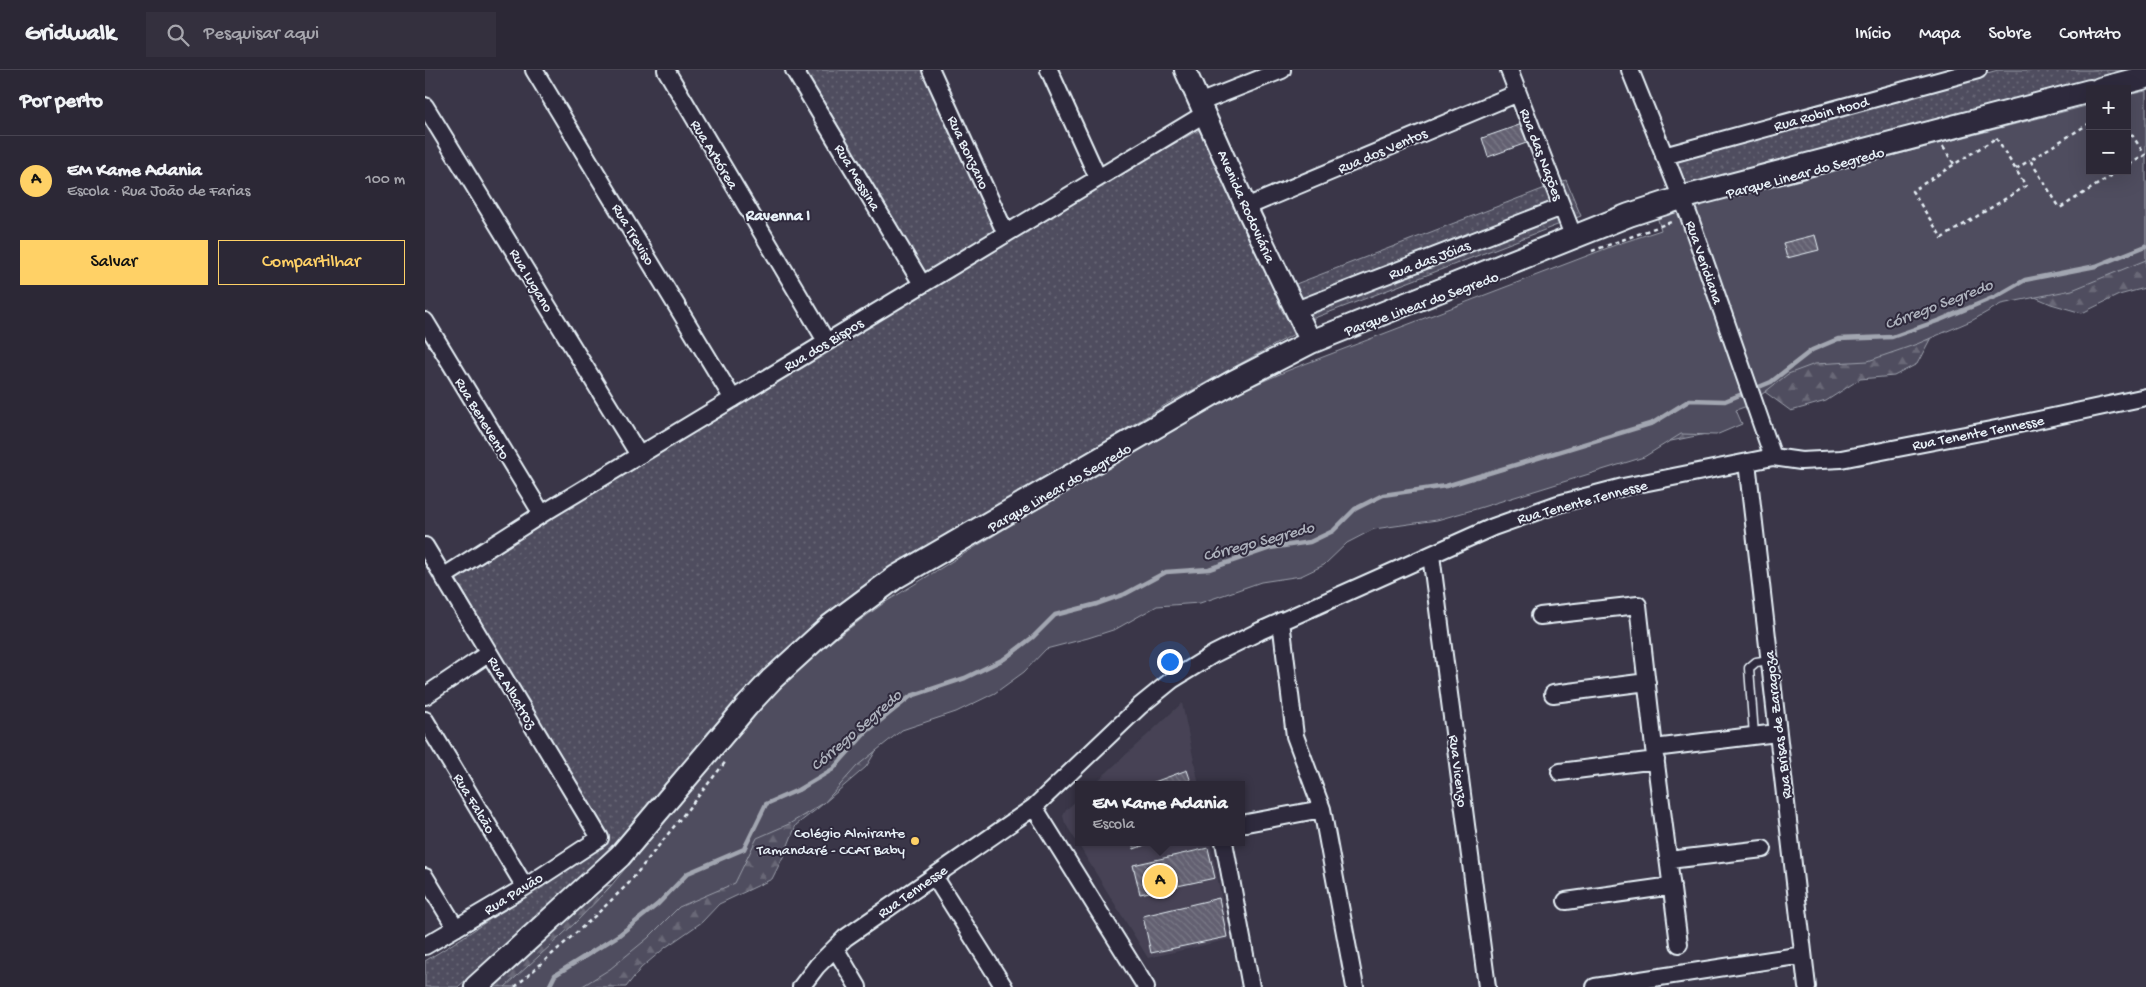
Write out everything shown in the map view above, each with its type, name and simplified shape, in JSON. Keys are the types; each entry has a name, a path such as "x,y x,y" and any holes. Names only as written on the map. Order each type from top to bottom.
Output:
{"main road":[{"path":"2115,85 2146,77"},
{"path":"476,987 619,856 747,706 830,626 896,578 1233,382 1311,342 1581,245 1629,215 1685,207 2086,92"}],"street":[{"name":"Rua Treviso","path":"534,70 733,399"},
{"name":"Rua Arbórea","path":"666,70 826,342"},
{"name":"Rua Messina","path":"794,70 923,284"},
{"name":"Rua Bonzano","path":"931,70 1006,234"},
{"path":"1049,70 1098,178"},
{"name":"Avenida Rodoviária","path":"1185,70 1246,207 1311,342"},
{"name":"Rua dos Bispos","path":"443,577 542,514 1098,178 1203,108 1282,70"},
{"name":"Rua das Nações","path":"1509,70 1562,207 1581,245"},
{"name":"Rua Veridiana","path":"1630,70 1685,207 1773,457"},
{"name":"Rua Robin Hood","path":"1664,156 1978,70"},
{"name":"Rua dos Ventos","path":"1246,207 1518,92"},
{"name":"Rua Lugano","path":"425,106 639,455"},
{"name":"Rua das Jóias","path":"1296,310 1562,207"},
{"name":"Rua Benevento","path":"425,321 542,514"},
{"name":"Rua Tenente Tennesse","path":"1034,807 1140,706 1173,680 1214,654 1281,621 1493,527 1557,504 1623,487 1747,462 1773,457 1801,461 1841,459 2146,397"},
{"name":"Rua Brisas de Zaragoza","path":"1747,462 1807,987"},
{"name":"Rua Albatroz","path":"425,546 600,838"},
{"name":"Rua Vicenzo","path":"1431,554 1487,987"},
{"path":"1540,616 1638,604 1679,944"},
{"path":"1281,621 1295,736 1322,809 1355,987"},
{"path":"425,696 489,654"},
{"path":"1553,694 1647,682"},
{"name":"Rua Falcão","path":"425,720 525,887"},
{"path":"1561,772 1777,733"},
{"path":"1034,807 1146,987"},
{"name":"Rua Tennesse","path":"801,987 817,966 845,938 1034,807"},
{"path":"1245,823 1322,809"},
{"name":"Rua Pavão","path":"425,946 525,887 600,838"},
{"path":"1225,846 1251,987"},
{"path":"1669,860 1763,849"},
{"path":"934,876 1003,987"},
{"path":"425,878 456,928"},
{"path":"1566,901 1672,886"},
{"path":"835,948 859,987"},
{"path":"1595,987 1803,955"}],"lane":[{"path":"1754,736 1749,668 1756,662 1769,660"}],"path":[{"path":"2016,169 2086,126"},
{"path":"2131,133 2145,155 2131,164"},
{"path":"1997,138 2016,169 2026,186 1941,238 1912,190 1997,138"},
{"path":"1935,150 1943,147"},
{"path":"2031,160 2060,208 2113,175"},
{"path":"1581,245 1685,207"}],"shaded area":[{"path":"1182,703 1198,781 1097,781"},
{"path":"1075,802 1075,839 1065,823 1063,816 1066,810"},
{"path":"1079,846 1211,846 1230,939 1148,958"}],"green space":[{"path":"802,70 922,70 1001,243 1099,185 1199,130 1238,199 1282,311 1296,333 1167,404 893,570 617,850 612,845 589,869 458,987 425,987 425,961 516,901 604,835 454,575 932,287"},
{"path":"1998,70 2146,70 1686,186 1677,160"},
{"path":"2146,91 2146,260 2072,290 2001,304 1973,320 1917,344 1868,361 1815,364 1788,374 1747,406 1736,410 1742,424 1716,435 1681,434 1644,457 1476,509 1437,520 1374,529 1347,543 1324,565 1301,576 1261,582 1200,603 1157,606 1116,629 1046,649 1024,672 995,693 956,712 902,730 857,766 824,803 789,824 757,838 735,883 679,907 648,938 610,969 581,987 505,987 574,924 610,887 758,706 817,652 884,603 1169,428 1227,397 1289,370 1618,244 1661,230 1657,216 2086,106 2086,175 2131,175 2131,94"},
{"path":"1566,180 1581,216 1304,322 1288,287"},
{"path":"2146,182 2146,290 2145,288 2119,295 2082,313 2051,304 2019,290 1935,330 1917,364 1894,376 1860,379 1826,401 1791,411 1765,392 1719,411 1711,433 1666,442 1556,440"},
{"path":"882,741 866,767 796,825 772,879 719,904 702,922 666,947 641,968 626,987 477,987 583,890 651,878"}],"building":[{"path":"1522,124 1529,142 1488,157 1482,138"},
{"path":"1815,235 1819,250 1787,258 1783,243"},
{"path":"1187,770 1191,781 1157,781"},
{"path":"1208,848 1215,878 1140,894 1133,865"},
{"path":"1219,898 1227,937 1151,953 1143,916"}],"waterway":[{"name":"Córrego Segredo","path":"1754,389 1771,382 1812,350 1838,339 1892,337 1940,320 1997,296 2025,280 2096,266 2146,246"},
{"name":"Córrego Segredo","path":"549,987 555,975 619,935 658,904 688,873 744,849 766,804 798,790 833,769 866,732 911,696 965,678 1004,659 1033,637 1055,615 1097,604 1125,594 1166,572 1209,569 1270,548 1310,542 1333,531 1355,509 1383,495 1446,486 1653,423 1690,400 1725,401 1747,392"}],"place":[{"name":"Colégio Almirante Tamandaré - CCAT Baby","path":"915,841"},
{"name":"EM Kame Adania","path":"1160,881"}],"district":[{"name":"Ravenna I","path":"778,214"}]}
